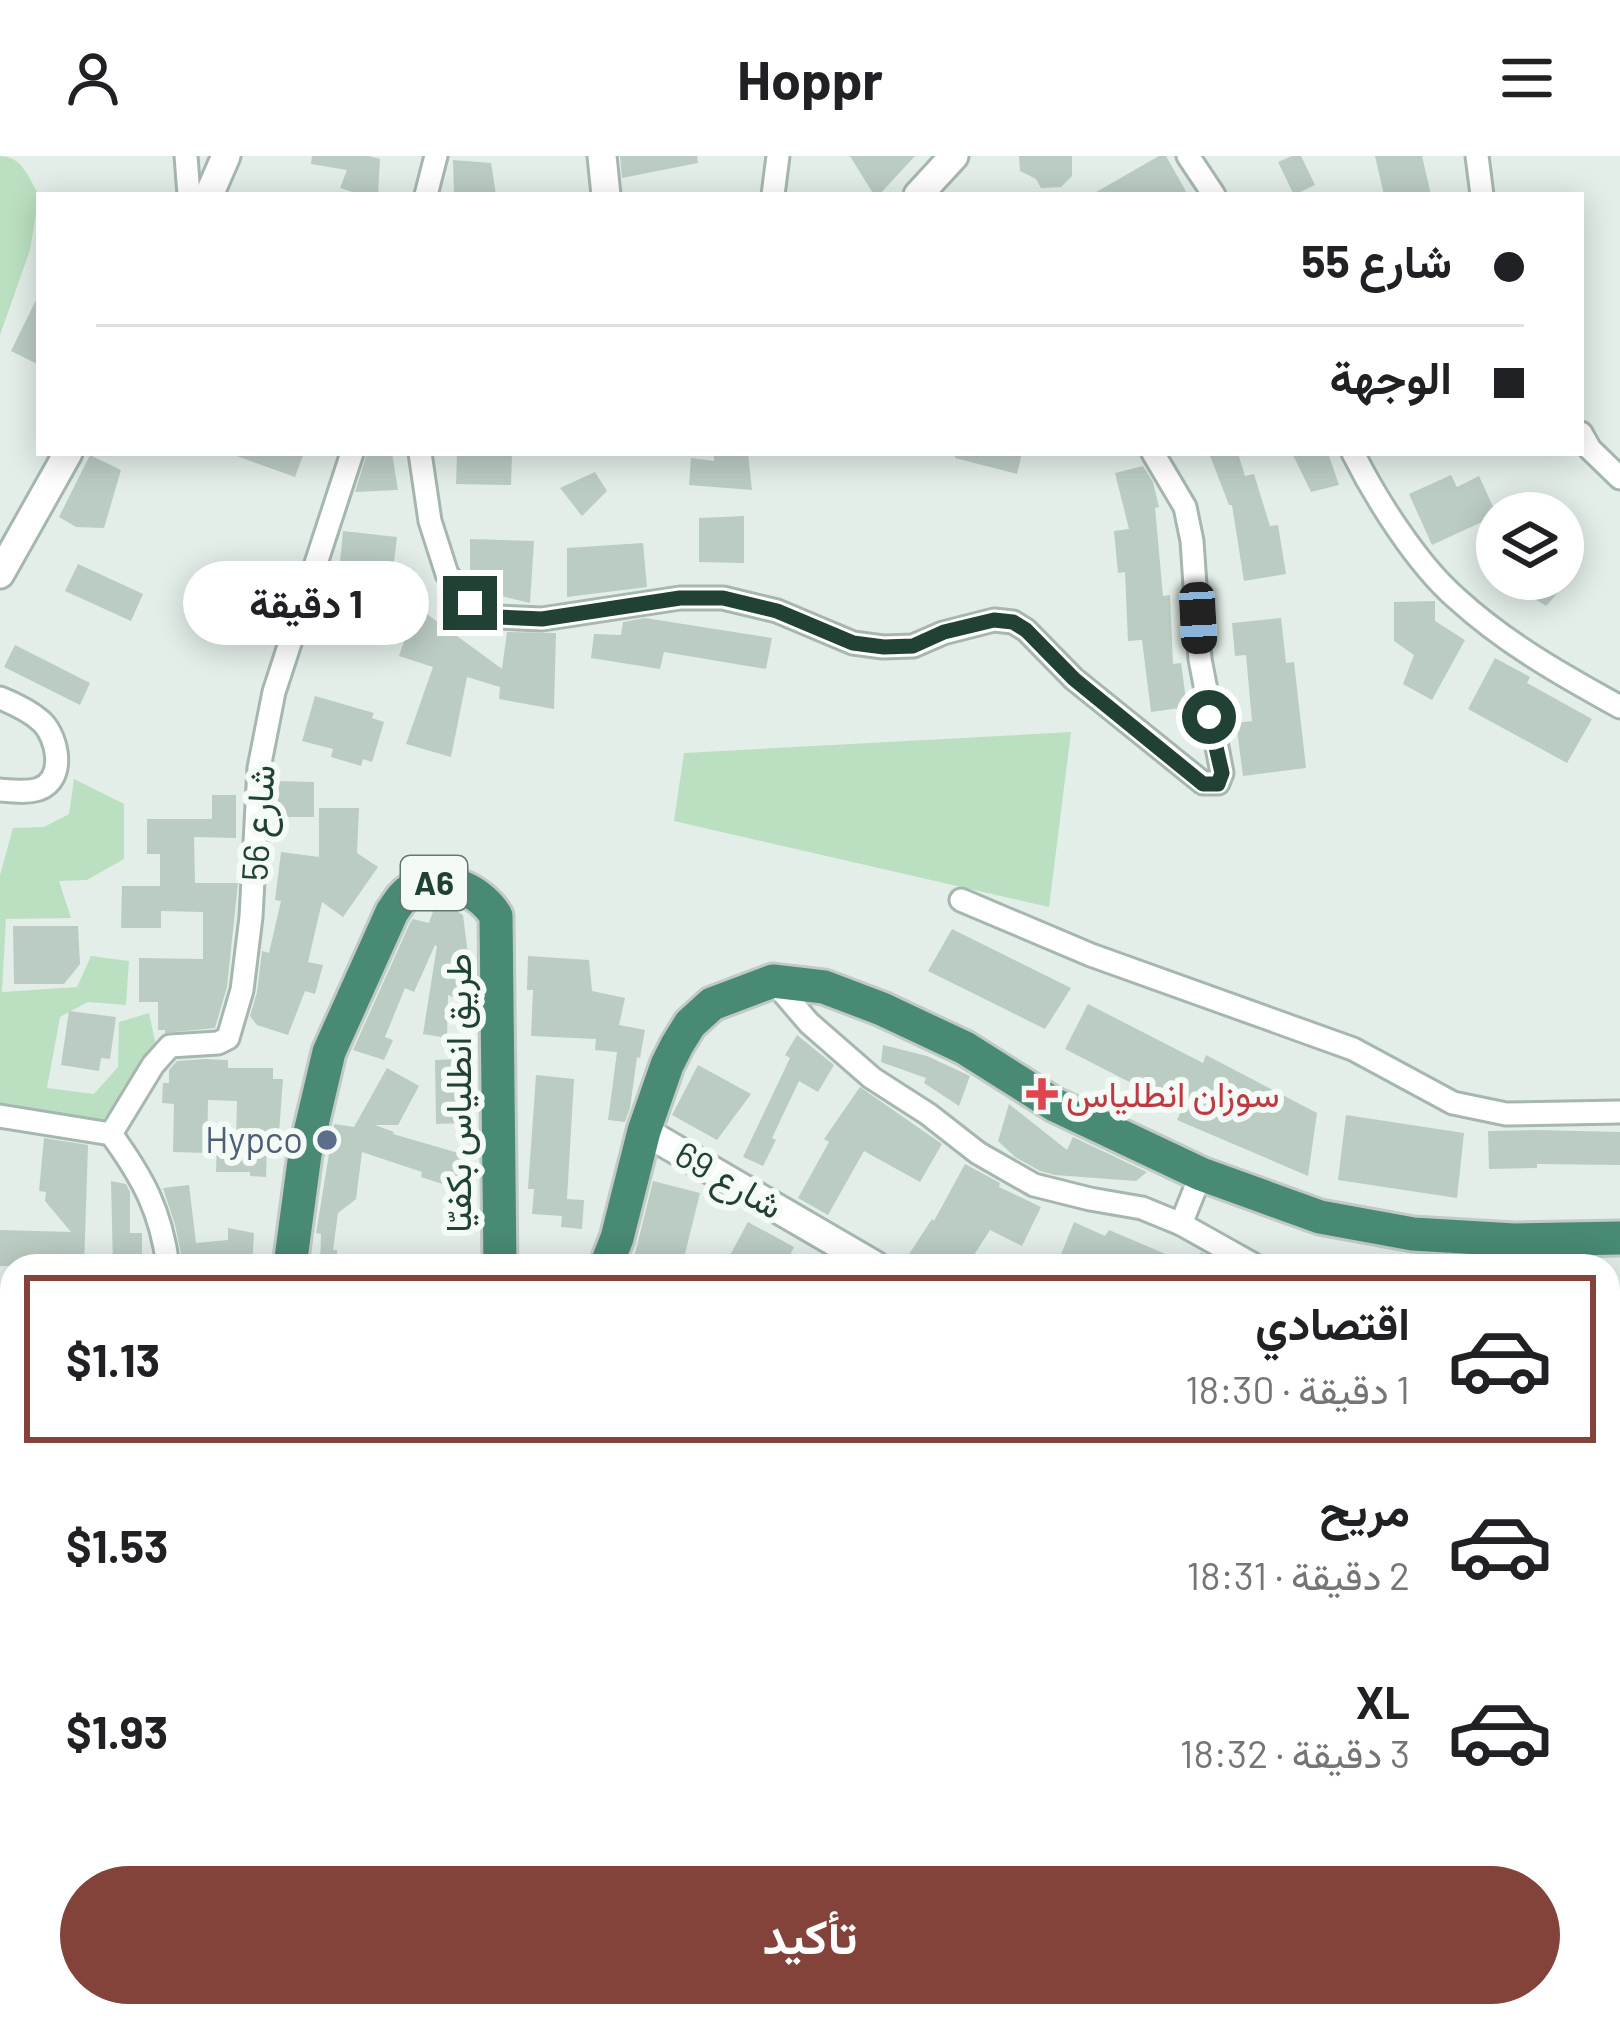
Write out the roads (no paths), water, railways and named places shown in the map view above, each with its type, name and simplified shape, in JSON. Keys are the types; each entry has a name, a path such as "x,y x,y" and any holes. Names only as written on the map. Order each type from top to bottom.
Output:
{"highway":[{"name":"طريق انطلياس بكفيّا","path":"292,1254 305,1154 329,1052 392,913 404,894 429,883 474,891 496,916 500,1254"},
{"path":"611,1254 644,1131 667,1065 690,1024 712,1004 773,981 824,987 882,1009 965,1048 1055,1105 1201,1174 1319,1217 1413,1234 1514,1240 1620,1238"}],"street":[{"path":"186,156 188,192"},
{"path":"210,192 226,156"},
{"path":"427,192 436,156"},
{"path":"602,156 606,192"},
{"path":"773,192 778,156"},
{"path":"921,192 954,156"},
{"path":"1188,156 1212,192"},
{"path":"1477,156 1482,192"},
{"path":"1584,439 1620,478"},
{"path":"0,574 66,456"},
{"name":"شارع 56","path":"111,1134 170,1046 228,1038 242,990 260,768 274,692 351,456"},
{"path":"420,456 430,521 447,574 470,603 498,617 542,619 680,598 723,598 777,611 853,643 884,647 913,646 944,632 994,620 1013,622 1074,679 1203,784 1218,784 1222,773 1200,659 1192,541 1185,507 1155,456"},
{"path":"1354,456 1397,529 1451,595 1549,668 1620,706"},
{"path":"0,698 46,726 56,748 50,782 40,788 0,790"},
{"path":"961,900 1091,955 1353,1049 1453,1103 1506,1114 1620,1112"},
{"path":"773,981 809,1023 872,1078 978,1153 1034,1184 1142,1208 1234,1254"},
{"path":"0,1116 111,1134 150,1195 166,1254"},
{"name":"شارع 69","path":"644,1131 855,1254"},
{"path":"1180,1224 1201,1174"}],"place":[{"name":"سوزان انطلياس","path":"1042,1094"},
{"name":"Hypco","path":"327,1140"}]}
